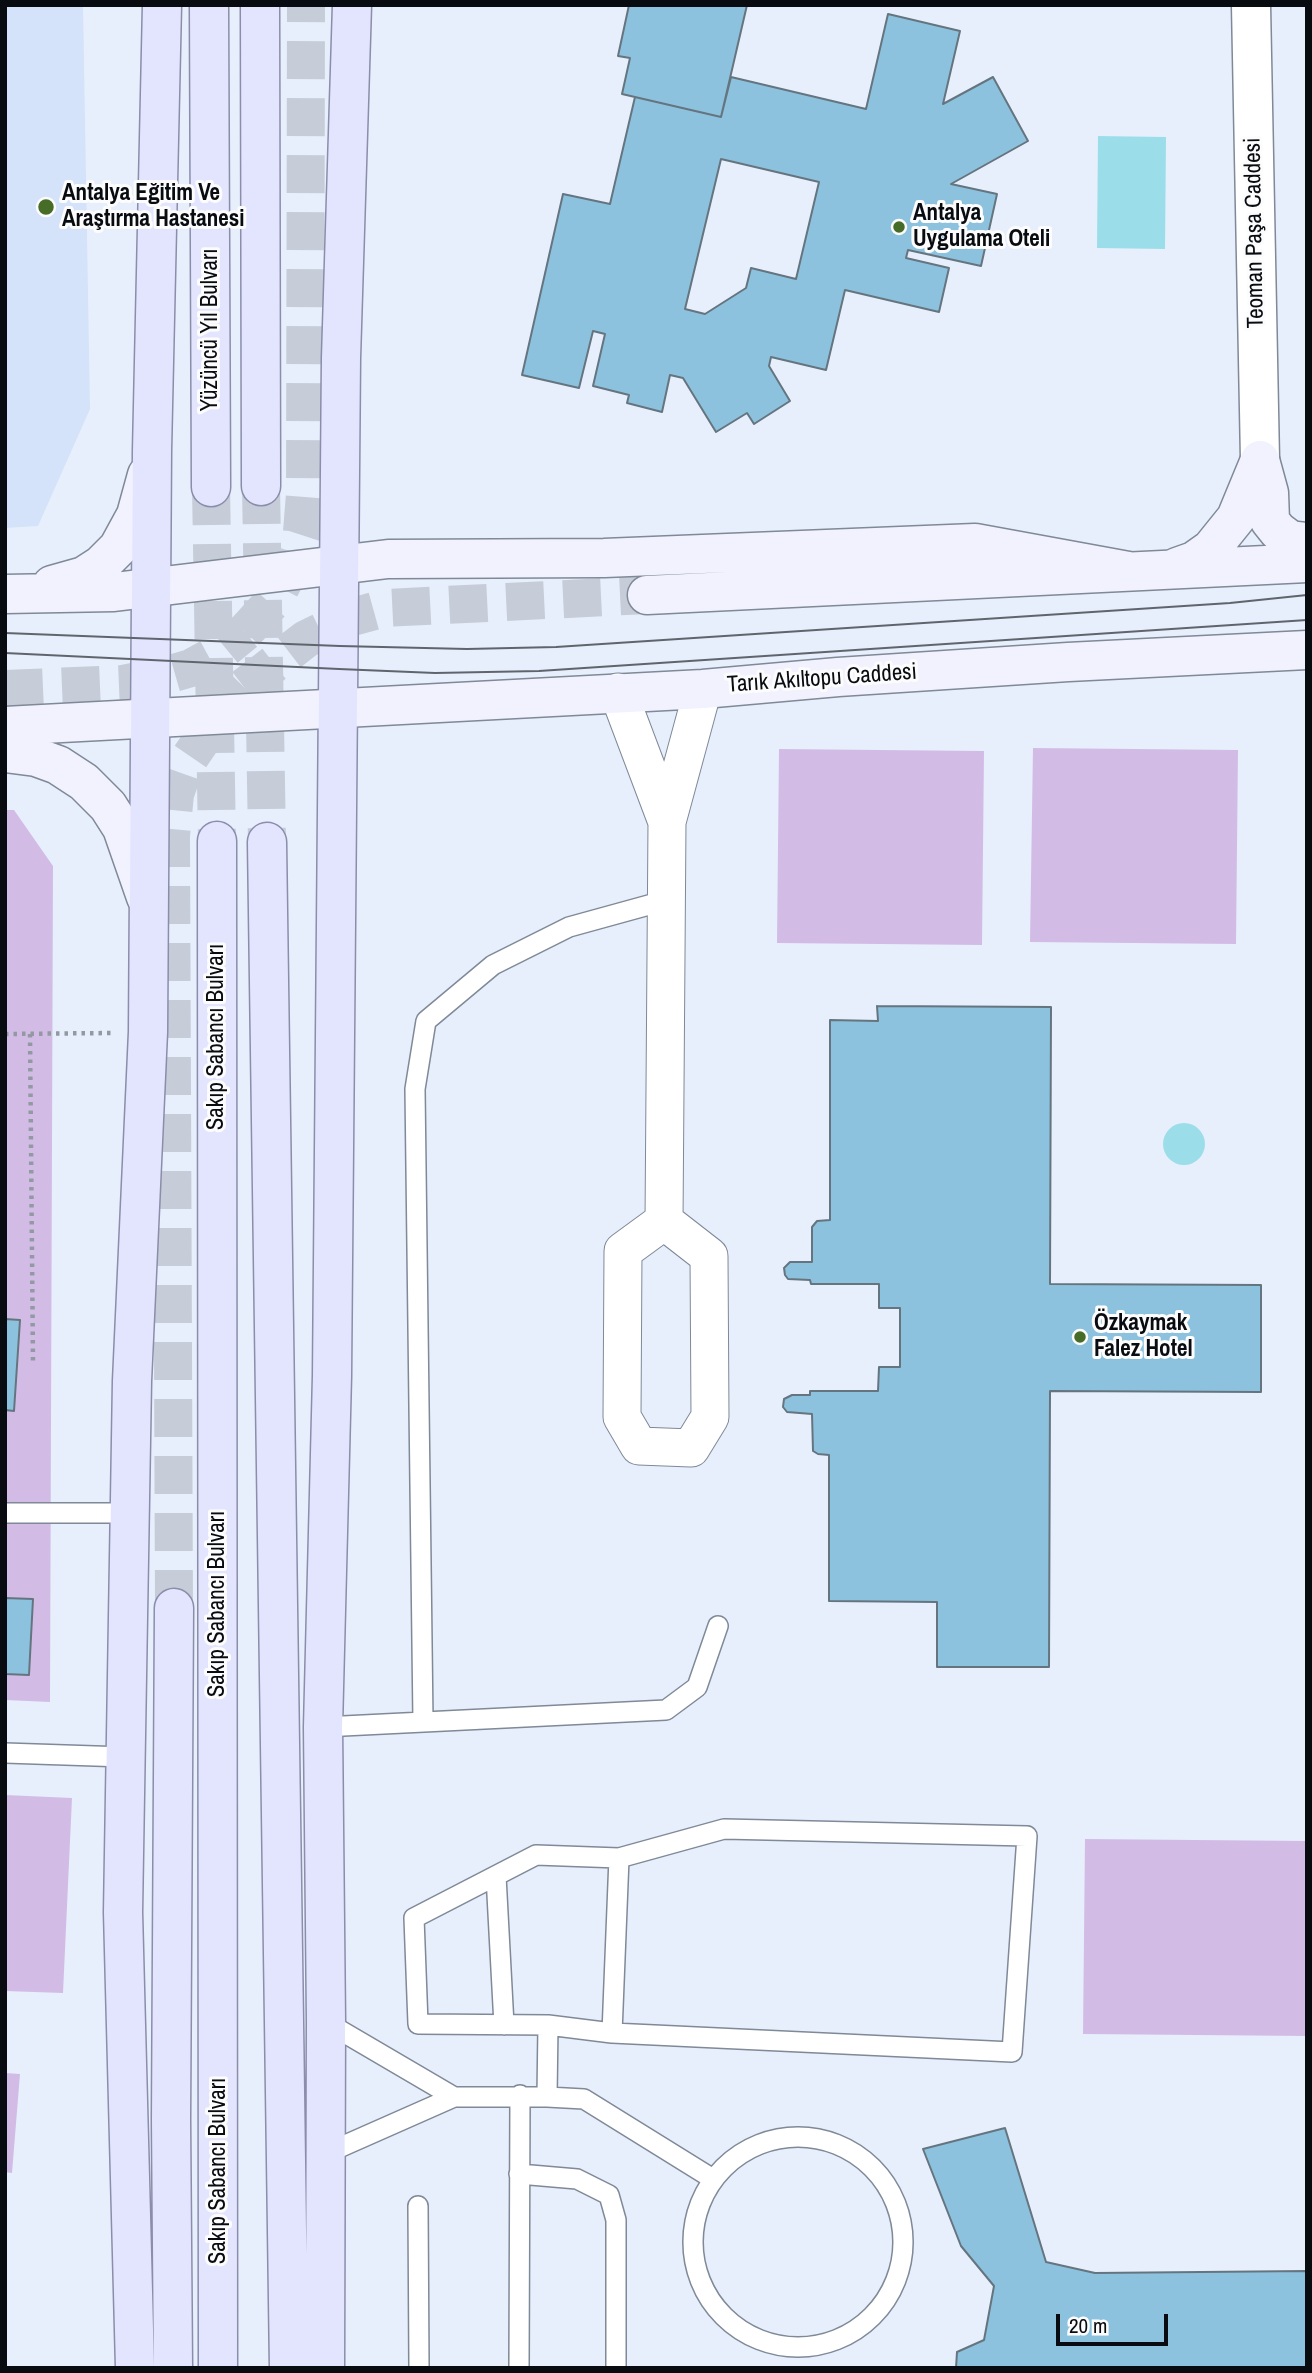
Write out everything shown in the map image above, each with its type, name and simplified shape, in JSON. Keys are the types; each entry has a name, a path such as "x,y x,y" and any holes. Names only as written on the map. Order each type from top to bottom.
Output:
{"main road":[{"path":"135,2368 123,1912 132,1381 148,1032 152,451 162,5"},
{"name":"Yüzüncü Yıl Bulvarı","path":"209,5 211,487"},
{"path":"260,5 261,486"},
{"path":"325,2368 323,1727 332,1376 341,358 352,5"},
{"path":"12,594 84,576 101,565 118,548 132,525 140,503 152,451"},
{"path":"1260,460 1269,493 1270,521 1290,540 1307,542"},
{"path":"1173,569 1194,561 1211,549 1230,526 1248,494 1260,460"},
{"path":"12,594 114,592 401,558 604,558 975,543 1128,571"},
{"path":"647,595 1307,563"},
{"name":"Tarık Akıltopu Caddesi","path":"152,720 703,689 919,672 1307,650"},
{"path":"5,726 152,720"},
{"path":"5,753 36,757 58,765 84,782 108,806 122,828 150,910"},
{"name":"Sakıp Sabancı Bulvarı","path":"217,841 218,2368"},
{"path":"267,842 289,2368"},
{"path":"173,2368 171,2119 174,1608"}],"street":[{"name":"Teoman Paşa Caddesi","path":"1251,5 1260,460"},
{"path":"664,1221 667,822 703,689"},
{"path":"618,692 667,822"},
{"path":"664,1221 709,1256 710,1417 691,1448 639,1446 622,1417 623,1251 664,1221"}],"lane":[{"path":"423,1722 415,1089 426,1021 493,965 569,927 667,900"},
{"path":"5,1513 129,1513"},
{"path":"323,1727 666,1710 696,1687 718,1626"},
{"path":"5,1754 125,1757"},
{"path":"724,1829 1027,1836 1012,2052 612,2033 548,2025 418,2024 414,1918 496,1875 536,1855 619,1858 724,1829"},
{"path":"612,2033 619,1858"},
{"path":"496,1875 504,2025"},
{"path":"326,2022 454,2096"},
{"path":"547,2097 548,2025"},
{"path":"519,2368 520,2095"},
{"path":"325,2154 454,2096 520,2095 584,2099 712,2179"},
{"path":"782,2136 823,2138 861,2156 889,2187 903,2226 901,2267 884,2305 853,2333 813,2348 772,2346 735,2328 707,2297 693,2258 695,2217 712,2179 743,2150 782,2136"},
{"path":"519,2175 577,2179 609,2195 616,2220 616,2368"},
{"path":"418,2206 419,2368"}],"path":[{"path":"5,1034 148,1032"},
{"path":"30,1034 33,1362"}],"shaded area":[{"name":"Antalya Eğitim Ve Araştırma Hastanesi","path":"5,5 83,5 90,409 38,526 5,528"},
{"path":"1033,748 1238,750 1236,944 1030,942"},
{"path":"779,749 984,751 982,945 777,943"},
{"path":"5,810 14,810 53,866 50,1702 5,1700"},
{"path":"5,1795 72,1798 63,1993 5,1991"},
{"path":"1085,1839 1307,1841 1307,2036 1083,2034"},
{"path":"5,2073 20,2074 12,2173 5,2172"}],"water":[{"path":"1098,136 1166,137 1165,249 1097,248"},
{"path":"1184,1123 1199,1129 1205,1144 1199,1159 1184,1165 1169,1159 1163,1144 1169,1129"}],"building":[{"path":"629,5 747,5 721,117 622,94 630,58 618,56"},
{"name":"Antalya Uygulama Oteli","path":"888,14 960,31 943,104 993,77 1028,141 951,184 997,194 981,266 908,250 906,258 949,268 939,312 845,290 826,370 771,357 769,366 790,401 754,424 747,413 716,432 683,378 670,375 662,412 627,403 629,395 593,386 605,334 593,331 579,388 522,375 563,194 610,204 635,97 721,117 731,77 866,109","holes":["721,159 819,182 796,279 751,268 746,288 705,314 685,309"]},
{"name":"Özkaymak Falez Hotel","path":"877,1006 1051,1007 1050,1284 1261,1285 1261,1392 1050,1391 1049,1667 937,1667 937,1602 829,1601 829,1455 813,1451 812,1414 787,1412 783,1407 784,1399 792,1395 810,1395 810,1391 878,1391 879,1367 900,1367 900,1308 879,1308 879,1284 811,1284 810,1280 788,1279 784,1268 790,1262 812,1262 812,1227 817,1221 830,1220 830,1020 878,1021"},
{"path":"5,1319 20,1320 14,1411 5,1410"},
{"path":"5,1598 33,1599 29,1675 5,1674"},
{"path":"1005,2128 1046,2262 1095,2273 1307,2271 1307,2368 956,2368 957,2352 984,2340 994,2286 961,2246 923,2149"}],"tunnel":[{"path":"245,632 274,600 290,569 302,532 305,494 306,5"},
{"path":"261,486 267,842"},
{"path":"211,487 217,841"},
{"path":"244,687 306,639 349,618 385,608 647,595"},
{"path":"5,689 123,684 163,676 191,668 222,651 245,632"},
{"path":"174,1608 171,836 175,794 186,763 222,710 244,687"}],"tram line":[{"path":"5,633 340,646 467,649 556,647 1230,603 1307,595"},
{"path":"5,653 435,673 539,671 1307,620"}],"place":[{"name":"Antalya Eğitim Ve Araştırma Hastanesi","path":"46,207"},
{"name":"Antalya Uygulama Oteli","path":"899,227"},
{"name":"Özkaymak Falez Hotel","path":"1080,1337"}]}
